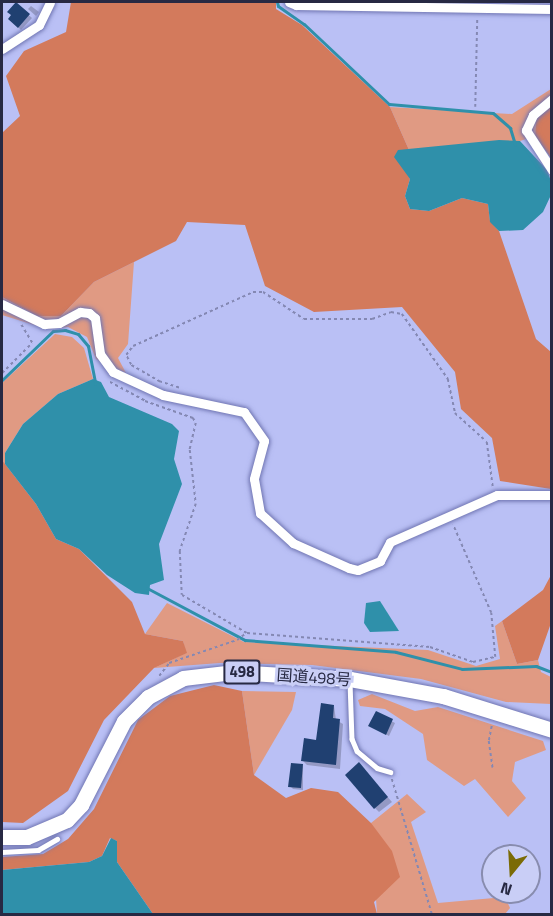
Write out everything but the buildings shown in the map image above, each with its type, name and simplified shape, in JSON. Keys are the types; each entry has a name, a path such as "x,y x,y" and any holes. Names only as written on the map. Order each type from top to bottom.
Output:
{"highway":[{"name":"国道498号","path":"2,837 27,837 67,820 81,805 124,721 148,697 183,678 232,672 350,679 403,687 500,712 552,730"}],"street":[{"path":"2,49 39,25 50,2"},
{"path":"289,2 296,5 552,9"},
{"path":"552,99 533,115 526,130 552,170"},
{"path":"2,304 14,312 44,324 59,323 80,312 89,313 95,318 99,354 113,372 163,396 244,412 264,441 254,479 255,501 260,513 293,543 358,570 380,561 390,542 497,495 552,495"}],"lane":[{"path":"350,679 352,739 357,751 377,768 390,772"},
{"path":"2,852 38,850 57,839"}],"path":[{"path":"475,107 477,8"},
{"path":"180,388 160,382 131,365 126,356 133,346 253,292 263,292 304,319 372,319 391,312 402,314 448,379 455,413 487,442 497,495"},
{"path":"2,373 32,343 14,312"},
{"path":"105,374 111,384 145,401 193,418 196,423 190,450 196,504 180,551 182,596 247,633 430,647 473,662 495,657 491,613 449,516"},
{"path":"157,679 169,663 237,640 247,633"},
{"path":"493,768 489,741 500,712"},
{"path":"390,772 432,915"}],"shaded area":[{"path":"71,2 276,2 276,9 302,25 390,107 409,150 398,150 410,179 405,196 410,209 429,211 462,198 488,204 490,221 499,231 536,339 551,352 551,489 500,481 492,438 461,409 455,372 402,307 314,312 265,286 245,225 187,222 176,241 94,282 61,316 37,316 2,297 2,133 20,116 6,76 24,51 66,32"},
{"path":"551,89 551,106 536,118 535,136 520,141 409,150 390,107 512,114"},
{"path":"551,106 551,158 535,136 536,118"},
{"path":"134,262 128,344 118,358 126,373 96,359 87,337 68,327 47,329 2,315 2,297 37,316 61,316 94,282"},
{"path":"55,334 72,337 84,348 93,379 58,394 23,424 5,453 5,464 2,460 2,383"},
{"path":"2,460 36,504 56,539 79,549 132,602 145,634 183,641 187,653 154,668 104,720 68,791 23,823 2,822"},
{"path":"551,575 551,623 538,660 517,664 502,621 543,590"},
{"path":"167,603 244,642 428,650 476,666 500,659 495,626 502,621 517,664 538,660 541,672 551,677 551,704 506,702 421,679 312,665 220,663 154,668 186,653 183,641 145,634"},
{"path":"214,685 242,691 254,775 286,798 311,788 338,792 371,823 392,851 400,877 374,902 377,914 153,914 117,862 117,841 110,838 102,856 89,862 2,870 2,857 43,854 68,839 94,809 138,720 170,696"},
{"path":"242,691 296,692 292,710 254,775"},
{"path":"372,694 415,711 438,707 543,741 546,750 515,762 512,781 526,798 508,817 475,779 464,786 427,760 423,734 385,709 360,706 358,700"},
{"path":"407,794 426,812 411,822 438,903 481,899 481,904 508,904 510,908 505,914 377,914 371,823"}],"water":[{"path":"499,140 520,141 547,170 551,181 551,195 543,212 523,230 499,231 490,222 488,204 462,198 429,211 410,209 405,196 410,179 394,157 398,150"},
{"path":"93,379 101,382 109,397 172,424 179,431 174,459 182,484 159,544 164,580 150,585 149,595 135,593 107,575 79,549 56,539 36,504 5,464 5,453 23,424 58,394"},
{"path":"380,601 399,631 370,632 364,623 366,603"},
{"path":"111,838 117,841 117,862 153,914 2,914 2,870 89,862 102,856"}],"waterway":[{"path":"277,2 278,6 304,24 389,104 493,113 510,128 515,144"},
{"path":"2,380 53,331 65,330 78,334 88,346 95,383"},
{"path":"147,588 245,640 396,652 462,669 536,666 552,672"}]}
